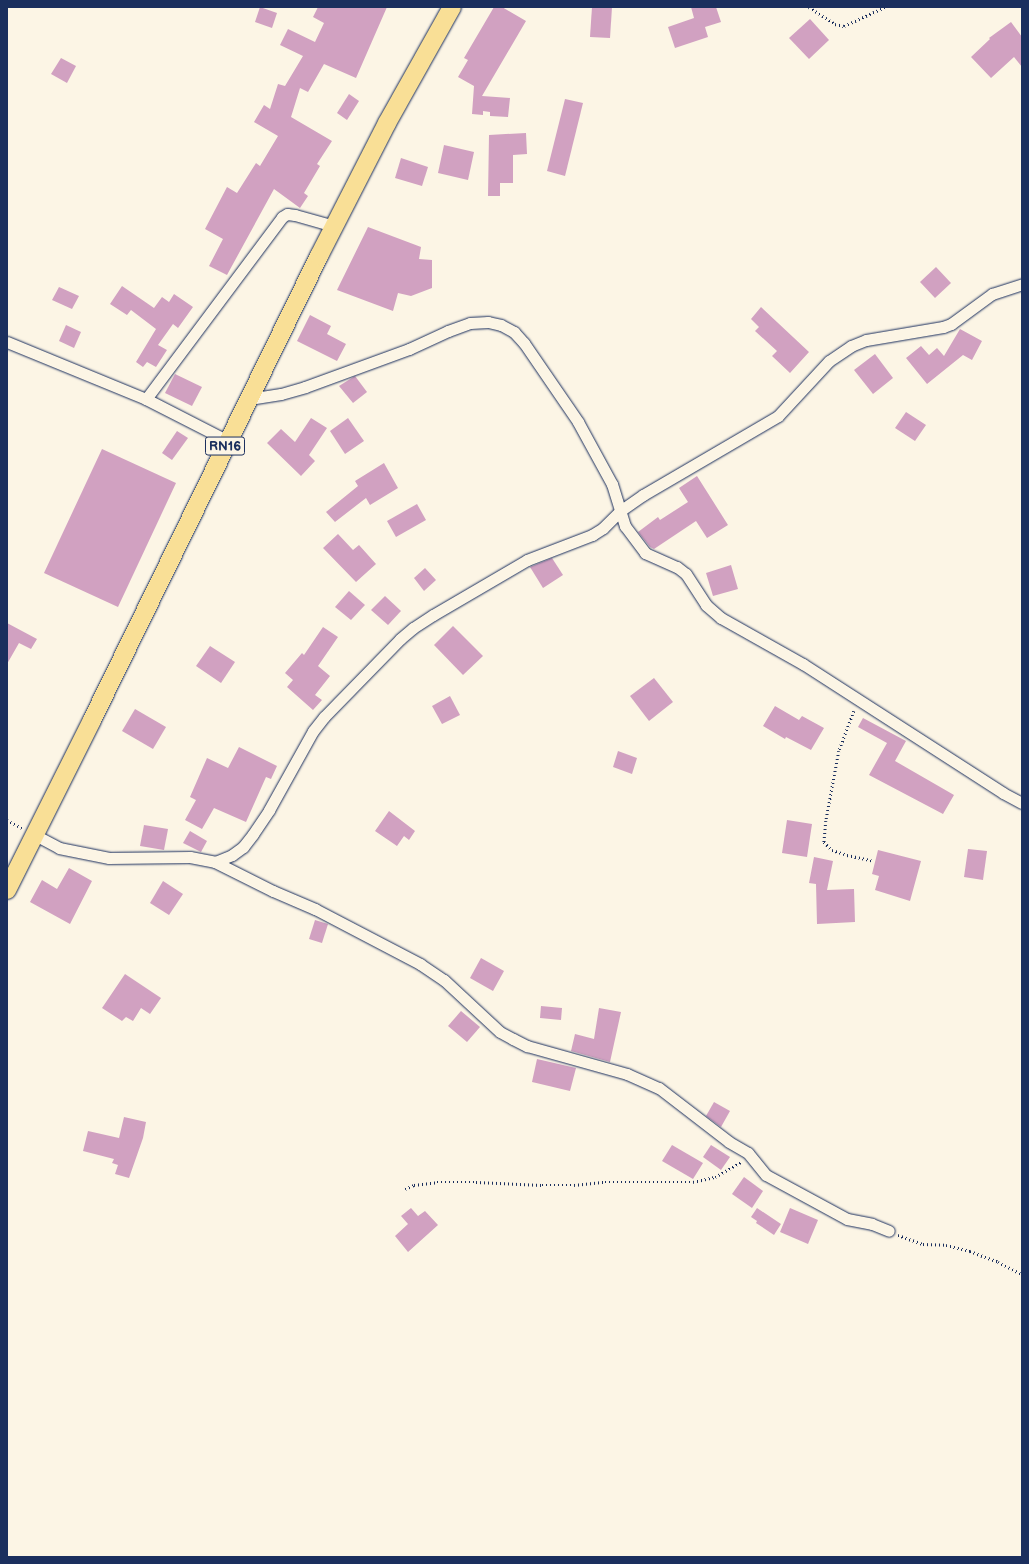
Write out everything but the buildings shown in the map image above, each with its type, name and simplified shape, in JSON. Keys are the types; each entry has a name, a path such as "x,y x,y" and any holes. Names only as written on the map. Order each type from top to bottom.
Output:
{"main road":[{"name":"RN16","path":"7,890 35,836 334,226 387,123 452,7"}],"street":[{"path":"146,399 282,217 286,214 295,215 334,226"},
{"path":"215,862 232,855 243,847 269,810 313,731 335,705 400,639 432,615 515,566 540,554 592,535 603,528 620,511 643,495 778,416 825,365 851,346 866,340 943,327 951,324 992,294 1022,284"},
{"path":"249,398 281,394 305,387 409,349 448,331 470,323 488,322 501,325 514,332 524,342 557,389 602,464 612,484 625,526 640,548 646,553 678,567 686,574 706,606 721,618 803,664 1003,793 1022,803"},
{"path":"7,342 146,399 228,441"},
{"path":"35,836 59,848 109,858 190,857 215,862 315,909 420,964 444,980 500,1032 513,1039 527,1046 627,1074 659,1088 686,1111 750,1156 766,1175 847,1219 872,1224 889,1231"}],"path":[{"path":"808,7 836,24 844,26 885,7"},
{"path":"858,700 839,752 826,822 824,842 832,850 871,860"},
{"path":"405,1189 414,1185 437,1182 476,1182 548,1186 605,1182 693,1182 715,1177 750,1156"},
{"path":"889,1231 923,1244 946,1245 970,1251 998,1262 1022,1274"}]}
